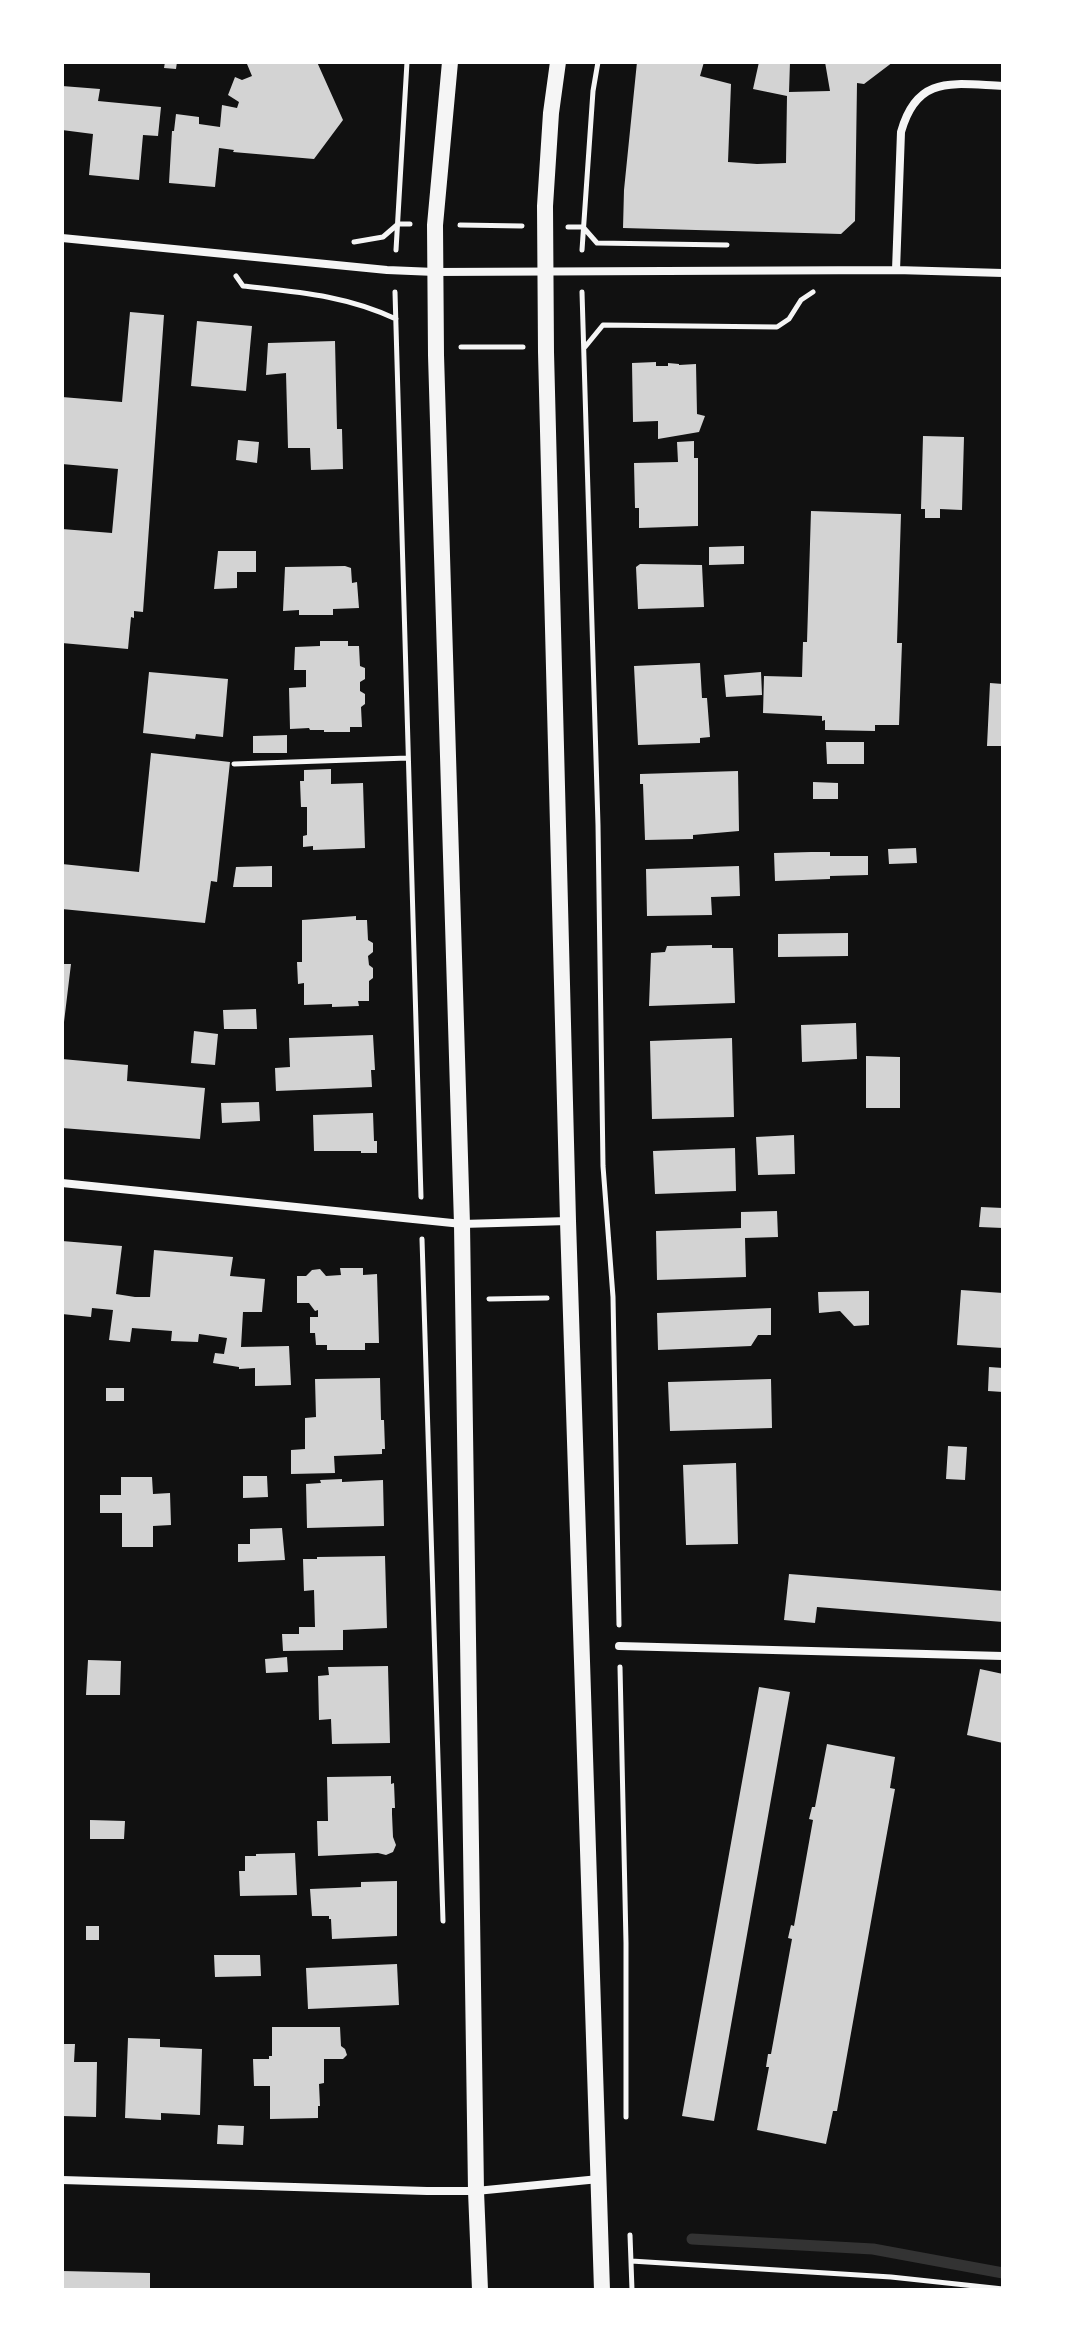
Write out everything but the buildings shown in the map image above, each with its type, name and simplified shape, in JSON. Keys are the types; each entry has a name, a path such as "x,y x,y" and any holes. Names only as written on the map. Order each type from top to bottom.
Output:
{"main road":[{"path":"450,62 435,225 436,347 462,1224 480,2290"},
{"path":"558,62 551,113 545,227 546,348 568,1221 602,2290"}],"street":[{"path":"896,270 901,132 906,112 920,94 938,87 962,84 1003,86"},
{"path":"62,238 395,271 896,270 1003,273"},
{"path":"62,1183 462,1224 568,1221"},
{"path":"619,1646 1003,1656"},
{"path":"62,2180 476,2191 599,2179"}],"path":[{"path":"407,62 395,271 396,347 443,1936"},
{"path":"598,62 593,91 581,271 598,825 603,1166 613,1297 626,1943 626,2130"},
{"path":"398,224 583,227"},
{"path":"218,252 243,286 333,296 396,319"},
{"path":"396,347 584,347 603,325 777,327 789,319 801,300 814,291"},
{"path":"234,764 408,758"},
{"path":"424,1300 613,1297"},
{"path":"629,2233 632,2290"},
{"path":"631,2261 891,2277 1003,2289"}],"waterway":[{"path":"692,2239 873,2249 1003,2273"}]}
